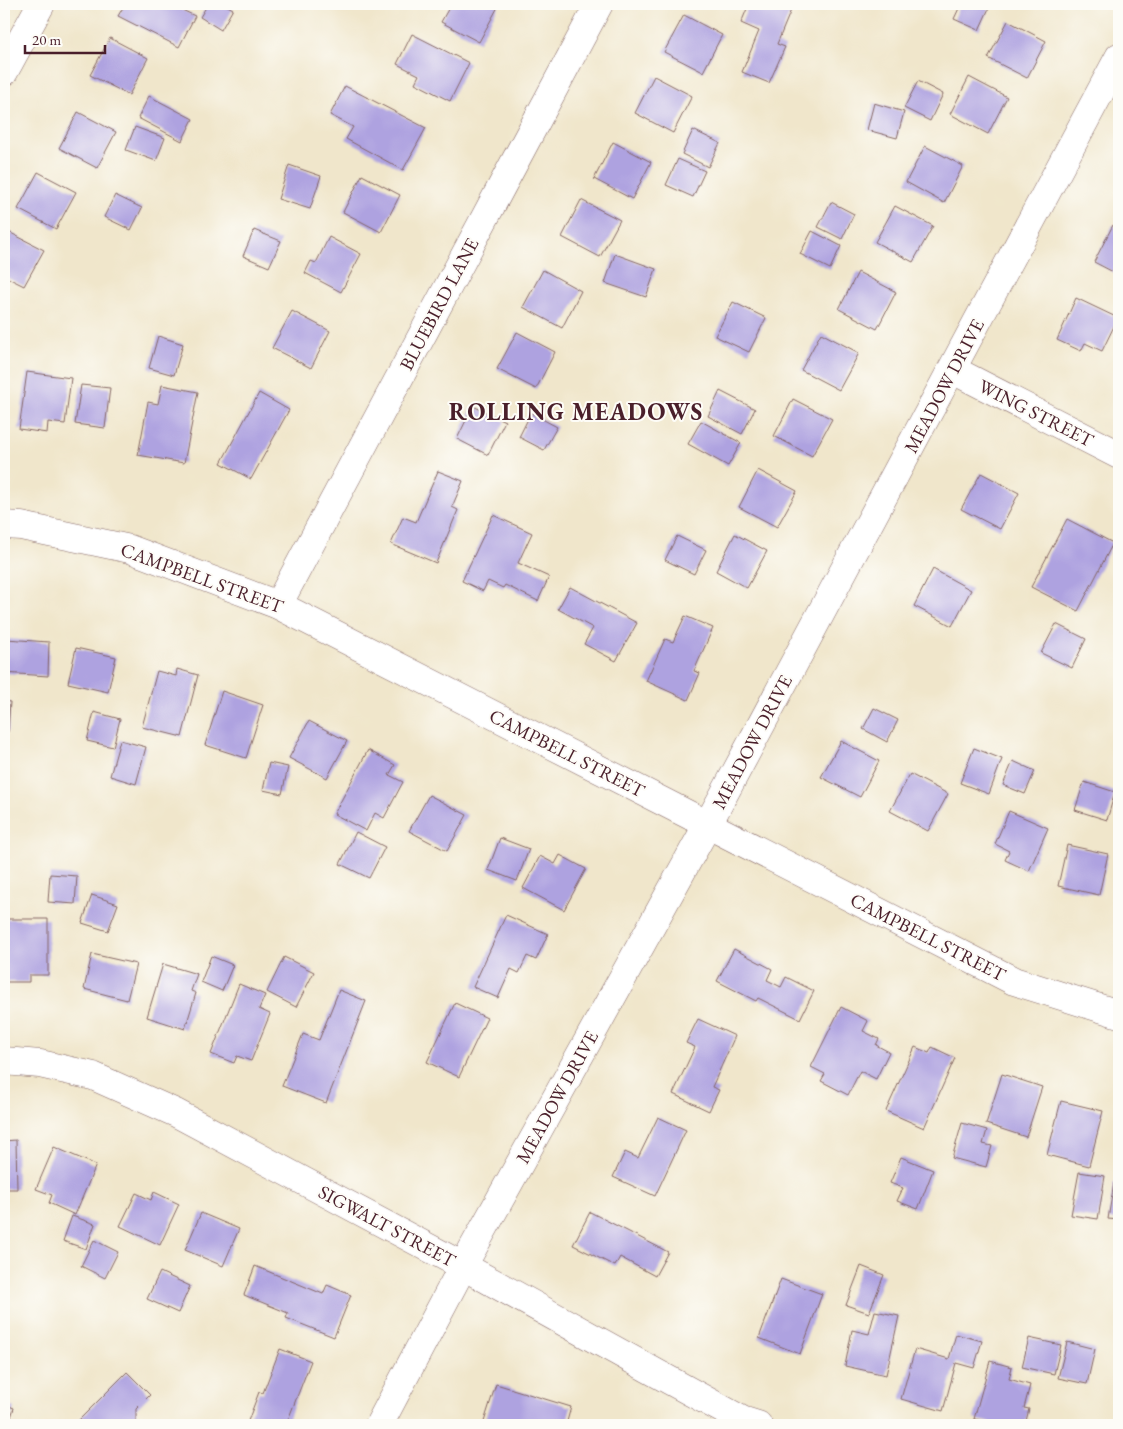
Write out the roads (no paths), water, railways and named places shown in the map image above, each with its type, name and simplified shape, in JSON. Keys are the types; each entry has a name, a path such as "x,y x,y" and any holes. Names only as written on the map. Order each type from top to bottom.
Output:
{"street":[{"path":"4,72 41,4"},
{"name":"BLUEBIRD LANE","path":"278,605 599,4"},
{"name":"MEADOW DRIVE","path":"379,1425 463,1266 708,824 953,370 1119,57"},
{"name":"WING STREET","path":"953,370 1119,455"},
{"name":"CAMPBELL STREET","path":"4,525 21,526 130,549 278,605 1014,981 1119,1014"},
{"name":"SIGWALT STREET","path":"4,1061 40,1064 93,1076 176,1113 463,1266 742,1420 758,1425"}],"district":[{"name":"ROLLING MEADOWS","path":"576,411"}]}
